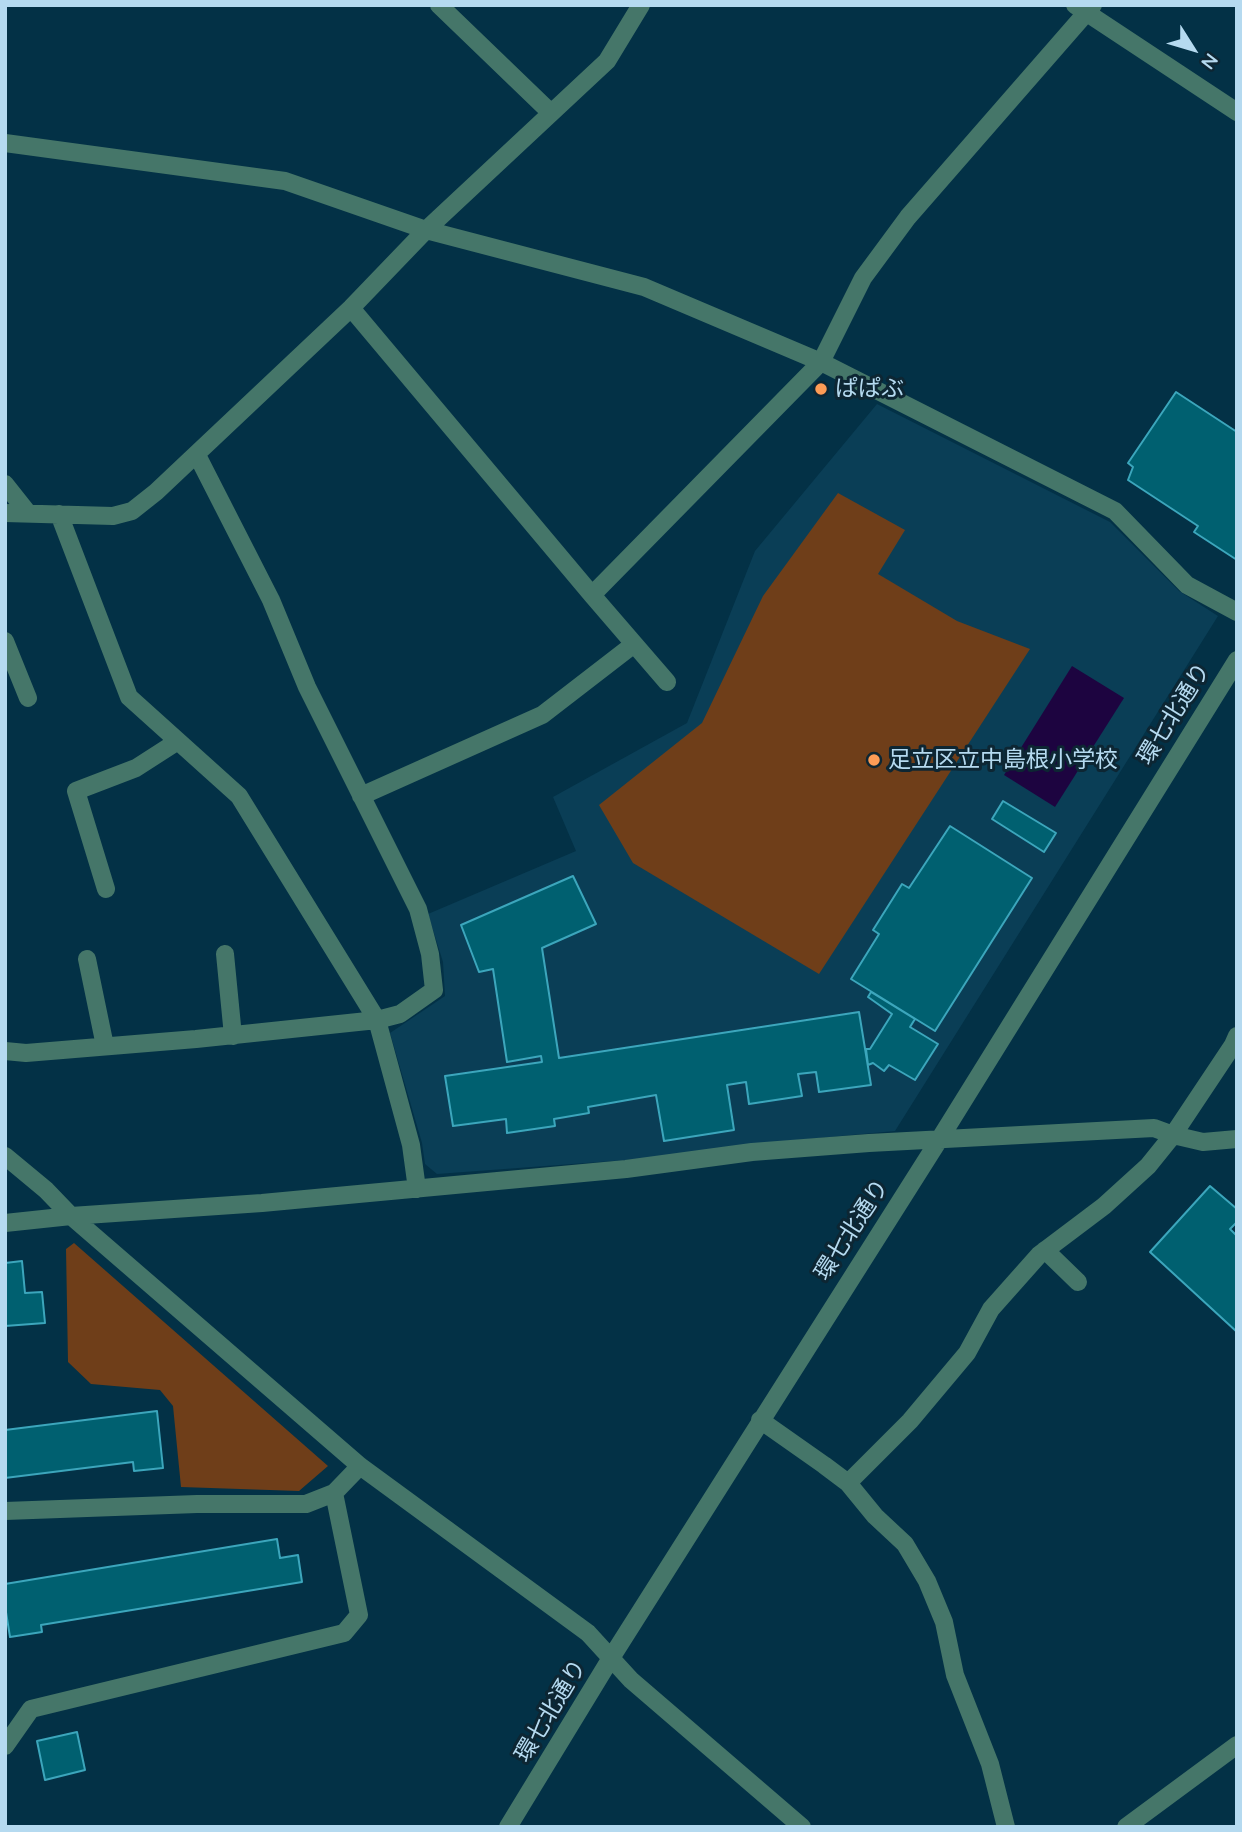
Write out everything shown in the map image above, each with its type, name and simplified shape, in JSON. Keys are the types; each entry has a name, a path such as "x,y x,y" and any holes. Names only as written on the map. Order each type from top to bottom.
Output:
{"street":[{"path":"439,5 550,112"},
{"path":"5,513 113,516 132,511 197,454 351,307 426,230 607,61 639,6"},
{"path":"592,595 821,362 863,278 908,217 1085,8 1237,112"},
{"path":"5,143 285,181 426,230 643,287 821,362 1115,511 1188,585 1237,612"},
{"path":"351,307 667,682"},
{"path":"5,1051 26,1053 377,1020 400,1014 434,990 430,954 418,909 307,687 271,600 197,454"},
{"path":"5,484 28,513"},
{"path":"59,514 129,697 239,796 377,1020 411,1145 417,1189"},
{"path":"5,641 28,698"},
{"path":"361,796 541,715 634,644"},
{"name":"環七北通り","path":"508,1827 611,1658 939,1140 1237,660"},
{"path":"106,889 76,791 136,768 178,741"},
{"path":"225,954 233,1035"},
{"path":"87,959 105,1046"},
{"path":"848,1483 910,1421 967,1353 991,1309 1039,1255 1104,1206 1148,1166 1172,1136 1237,1036"},
{"path":"5,1223 417,1189 626,1169 752,1152 869,1143 1154,1128 1172,1136 1203,1142 1237,1139"},
{"path":"5,1156 360,1466 587,1633 631,1680 802,1827"},
{"path":"1045,1250 1078,1282"},
{"path":"760,1420 848,1483 875,1516 905,1544 928,1581 944,1622 955,1675 990,1764 1006,1827"},
{"path":"5,1511 197,1504 306,1504 334,1493 360,1466"},
{"path":"5,1746 31,1709 344,1633 359,1615 334,1493"},
{"path":"1126,1827 1237,1745"}],"shaded area":[{"name":"足立区立中島根小学校","path":"877,404 1110,522 1179,591 1218,616 895,1131 765,1143 640,1159 437,1174 425,1164 422,1143 390,1033 445,996 443,962 428,914 576,851 553,797 687,723 755,551"},
{"path":"838,493 905,530 878,574 957,621 1030,649 819,974 633,863 599,805 702,723 763,596"},
{"path":"1072,666 1124,698 1055,807 1004,775"},
{"path":"74,1243 328,1466 299,1491 181,1487 173,1406 160,1390 91,1384 68,1362 66,1249"}],"building":[{"path":"1176,392 1237,432 1237,560 1194,532 1198,526 1128,480 1133,467 1128,463"},
{"path":"1003,801 1056,833 1044,852 992,819"},
{"path":"950,826 1032,878 935,1031 851,979 879,934 873,930 902,884 909,888"},
{"path":"573,876 596,924 542,948 559,1058 859,1012 871,1085 819,1092 816,1072 798,1074 802,1096 749,1104 746,1082 727,1085 734,1130 664,1141 656,1095 588,1107 589,1113 554,1119 555,1126 507,1133 506,1119 453,1126 445,1076 542,1062 541,1056 507,1062 493,969 479,972 461,925"},
{"path":"871,992 915,1019 910,1027 938,1044 915,1080 889,1065 884,1071 873,1063 868,1065 866,1049 870,1049 892,1014 868,997"},
{"path":"1210,1186 1237,1209 1237,1222 1230,1229 1237,1236 1237,1332 1150,1252"},
{"path":"22,1261 25,1293 42,1292 45,1323 5,1326 5,1263"},
{"path":"157,1411 163,1468 134,1471 133,1462 5,1478 5,1430"},
{"path":"277,1539 280,1558 298,1555 302,1582 41,1625 42,1632 10,1637 5,1584"},
{"path":"77,1732 85,1770 45,1780 37,1741"}],"place":[{"name":"ぱぱぶ","path":"821,389"},
{"name":"足立区立中島根小学校","path":"874,760"}]}
